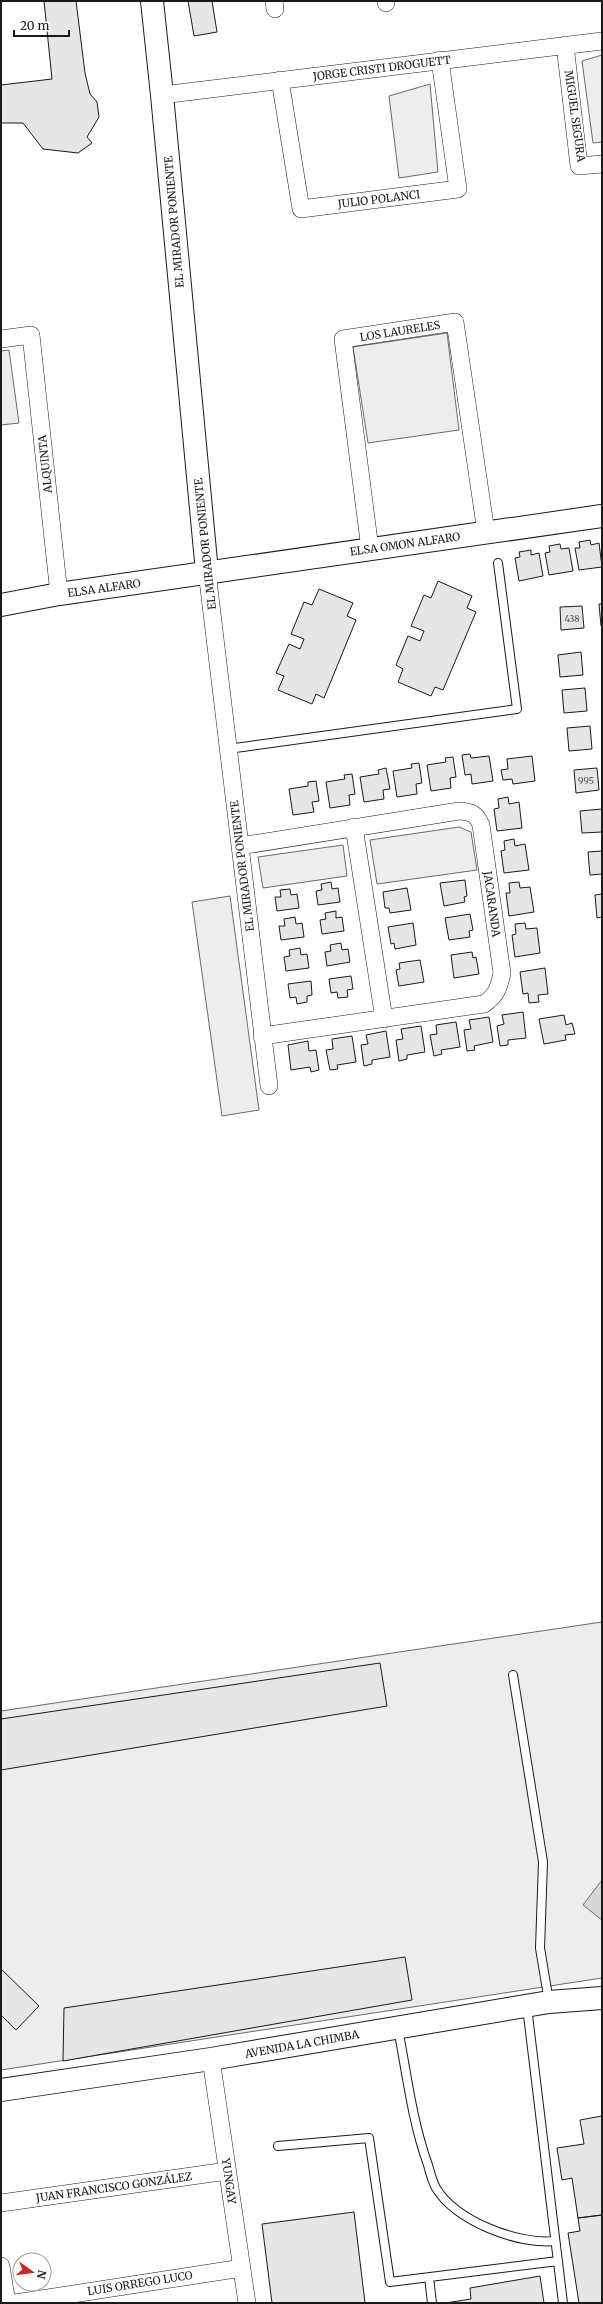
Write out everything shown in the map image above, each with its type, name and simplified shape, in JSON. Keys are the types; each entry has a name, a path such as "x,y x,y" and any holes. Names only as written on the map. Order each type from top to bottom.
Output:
{"street":[{"name":"EL MIRADOR PONIENTE","path":"152,1 207,572 269,1086"},
{"name":"JORGE CRISTI DROGUETT","path":"162,95 602,41"},
{"name":"MIGUEL SEGURA","path":"565,45 580,166 602,164"},
{"name":"JULIO POLANCI","path":"280,80 301,209 458,189 440,60"},
{"name":"LOS LAURELES","path":"370,549 343,339 455,322 486,532"},
{"name":"ALQUINTA","path":"1,339 30,335 59,594"},
{"name":"ELSA OMON ALFARO","path":"207,572 602,516"},
{"name":"ELSA ALFARO","path":"1,605 59,594 207,572"},
{"name":"JACARANDA","path":"240,846 459,811 471,812 478,816 481,825 502,973 499,989 493,998 484,1004 262,1036"},
{"path":"354,827 384,1019"},
{"name":"AVENIDA LA CHIMBA","path":"1,2090 211,2059 549,2002 602,1998"},
{"name":"YUNGAY","path":"211,2059 247,2303"},
{"name":"JUAN FRANCISCO GONZÁLEZ","path":"1,2203 227,2170"},
{"path":"1,2266 7,2303"},
{"name":"LUIS ORREGO LUCO","path":"15,2303 242,2268"}],"lane":[{"path":"228,749 517,709 498,563"},
{"path":"513,1675 543,1862 540,1948 549,2002"},
{"path":"527,2006 563,2303"},
{"path":"398,2028 421,2147 436,2188 459,2212 491,2230 539,2243 555,2241"},
{"path":"278,2146 369,2138 390,2282 558,2261"},
{"path":"429,2277 432,2303"}],"shaded area":[{"path":"602,55 602,142 593,143 582,61"},
{"path":"430,84 438,172 399,178 389,96"},
{"path":"447,333 459,430 368,443 353,347"},
{"path":"9,350 19,423 1,425 1,351"},
{"path":"459,827 471,832 477,870 377,884 370,840"},
{"path":"343,845 347,876 263,888 258,857"},
{"path":"230,896 259,1110 222,1116 192,902"},
{"path":"602,1622 602,1978 1,2070 1,1711"},
{"path":"602,1880 602,1920 583,1905"}],"building":[{"path":"44,1 76,1 85,73 90,94 97,102 99,117 87,137 92,143 78,153 43,149 23,123 1,123 1,85 52,79"},
{"path":"188,1 212,1 217,32 194,36"},
{"path":"590,540 591,545 599,543 602,567 579,570 575,548 580,548 579,542"},
{"path":"560,544 561,549 569,548 573,571 549,575 545,553 550,552 549,546"},
{"path":"531,550 531,555 539,553 543,576 519,581 515,558 520,557 519,552"},
{"path":"438,581 472,596 467,608 476,612 443,690 435,687 431,696 398,682 403,669 396,665 408,636 420,641 424,631 411,626 424,595 431,598"},
{"path":"319,589 353,603 347,616 356,620 324,698 316,694 312,704 278,690 284,676 276,673 289,644 300,649 304,639 291,634 304,602 312,605"},
{"path":"599,604 602,604 602,626 601,626"},
{"path":"582,606 584,628 561,630 560,607"},
{"path":"581,652 583,675 560,677 558,655"},
{"path":"585,688 587,711 564,713 562,690"},
{"path":"590,726 592,749 569,751 567,728"},
{"path":"470,754 471,758 489,756 493,781 472,784 471,774 465,775 462,755"},
{"path":"532,756 535,781 513,784 512,779 503,780 501,770 508,769 507,759"},
{"path":"453,757 456,777 450,778 451,788 431,791 427,765 446,762 445,758"},
{"path":"419,763 422,783 416,784 417,794 397,797 393,771 412,768 411,764"},
{"path":"386,768 390,789 383,790 384,799 364,802 360,777 379,774 378,770"},
{"path":"597,768 599,790 576,793 574,770"},
{"path":"352,774 355,794 349,795 350,805 330,808 326,782 345,779 344,775"},
{"path":"316,781 319,801 312,802 314,812 293,815 289,789 308,786 308,782"},
{"path":"508,797 509,804 519,802 522,828 497,831 494,809 499,808 498,799"},
{"path":"602,809 602,832 582,833 580,811"},
{"path":"514,839 515,846 525,844 529,870 504,873 501,851 505,850 504,841"},
{"path":"602,851 602,874 590,875 588,852"},
{"path":"465,880 467,896 464,897 465,902 444,906 440,883"},
{"path":"331,882 332,889 338,888 340,902 318,905 316,891 322,890 321,884"},
{"path":"519,882 520,888 530,887 534,912 509,916 506,893 510,893 509,883"},
{"path":"407,888 411,910 390,913 389,908 385,908 383,892"},
{"path":"290,889 291,895 297,894 299,908 277,911 275,897 281,897 280,890"},
{"path":"602,894 602,917 597,918 595,895"},
{"path":"336,911 336,918 342,917 344,931 322,934 320,920 326,919 325,913"},
{"path":"470,914 473,930 469,931 470,937 449,940 445,918"},
{"path":"295,917 296,924 302,923 304,937 281,940 279,926 285,926 284,919"},
{"path":"413,923 416,945 395,949 394,943 391,944 388,927"},
{"path":"525,923 526,929 537,928 540,953 515,957 512,935 516,934 515,924"},
{"path":"341,943 342,950 348,949 350,962 327,966 325,952 331,951 330,945"},
{"path":"300,948 301,955 307,954 309,968 286,971 284,957 290,956 289,950"},
{"path":"472,952 473,958 476,957 479,974 454,978 451,955"},
{"path":"420,960 424,982 399,986 396,970 400,969 399,963"},
{"path":"545,968 548,994 538,995 539,1002 529,1003 528,993 523,994 520,972"},
{"path":"351,976 353,989 347,990 348,997 338,998 337,992 331,993 329,979"},
{"path":"311,981 312,995 307,996 307,1002 297,1004 296,997 290,998 288,984"},
{"path":"523,1012 526,1038 508,1040 508,1045 500,1046 497,1026 504,1024 502,1015"},
{"path":"564,1015 566,1025 572,1023 575,1034 565,1035 566,1040 544,1044 539,1019"},
{"path":"489,1017 493,1042 474,1046 475,1050 467,1051 464,1030 471,1029 469,1020"},
{"path":"456,1022 460,1047 441,1050 442,1054 434,1056 430,1035 437,1034 436,1025"},
{"path":"421,1026 425,1052 407,1055 407,1059 399,1061 396,1040 403,1039 401,1029"},
{"path":"386,1031 390,1057 372,1060 372,1064 364,1066 361,1045 368,1044 366,1035"},
{"path":"352,1036 356,1062 337,1065 338,1069 330,1070 326,1050 333,1049 332,1039"},
{"path":"308,1041 309,1051 316,1050 319,1070 311,1072 310,1067 291,1070 288,1045"},
{"path":"380,1663 387,1706 1,1770 1,1719"},
{"path":"405,1957 412,2000 63,2061 64,2008"},
{"path":"1,1969 39,2006 16,2030 1,2015"},
{"path":"602,2116 602,2215 578,2218 572,2178 562,2180 557,2148 584,2144 580,2120"},
{"path":"354,2212 365,2303 272,2303 262,2224"},
{"path":"602,2215 602,2303 579,2303 568,2233 580,2231 578,2218"},
{"path":"540,2276 544,2303 445,2303 471,2299 470,2288"}]}
